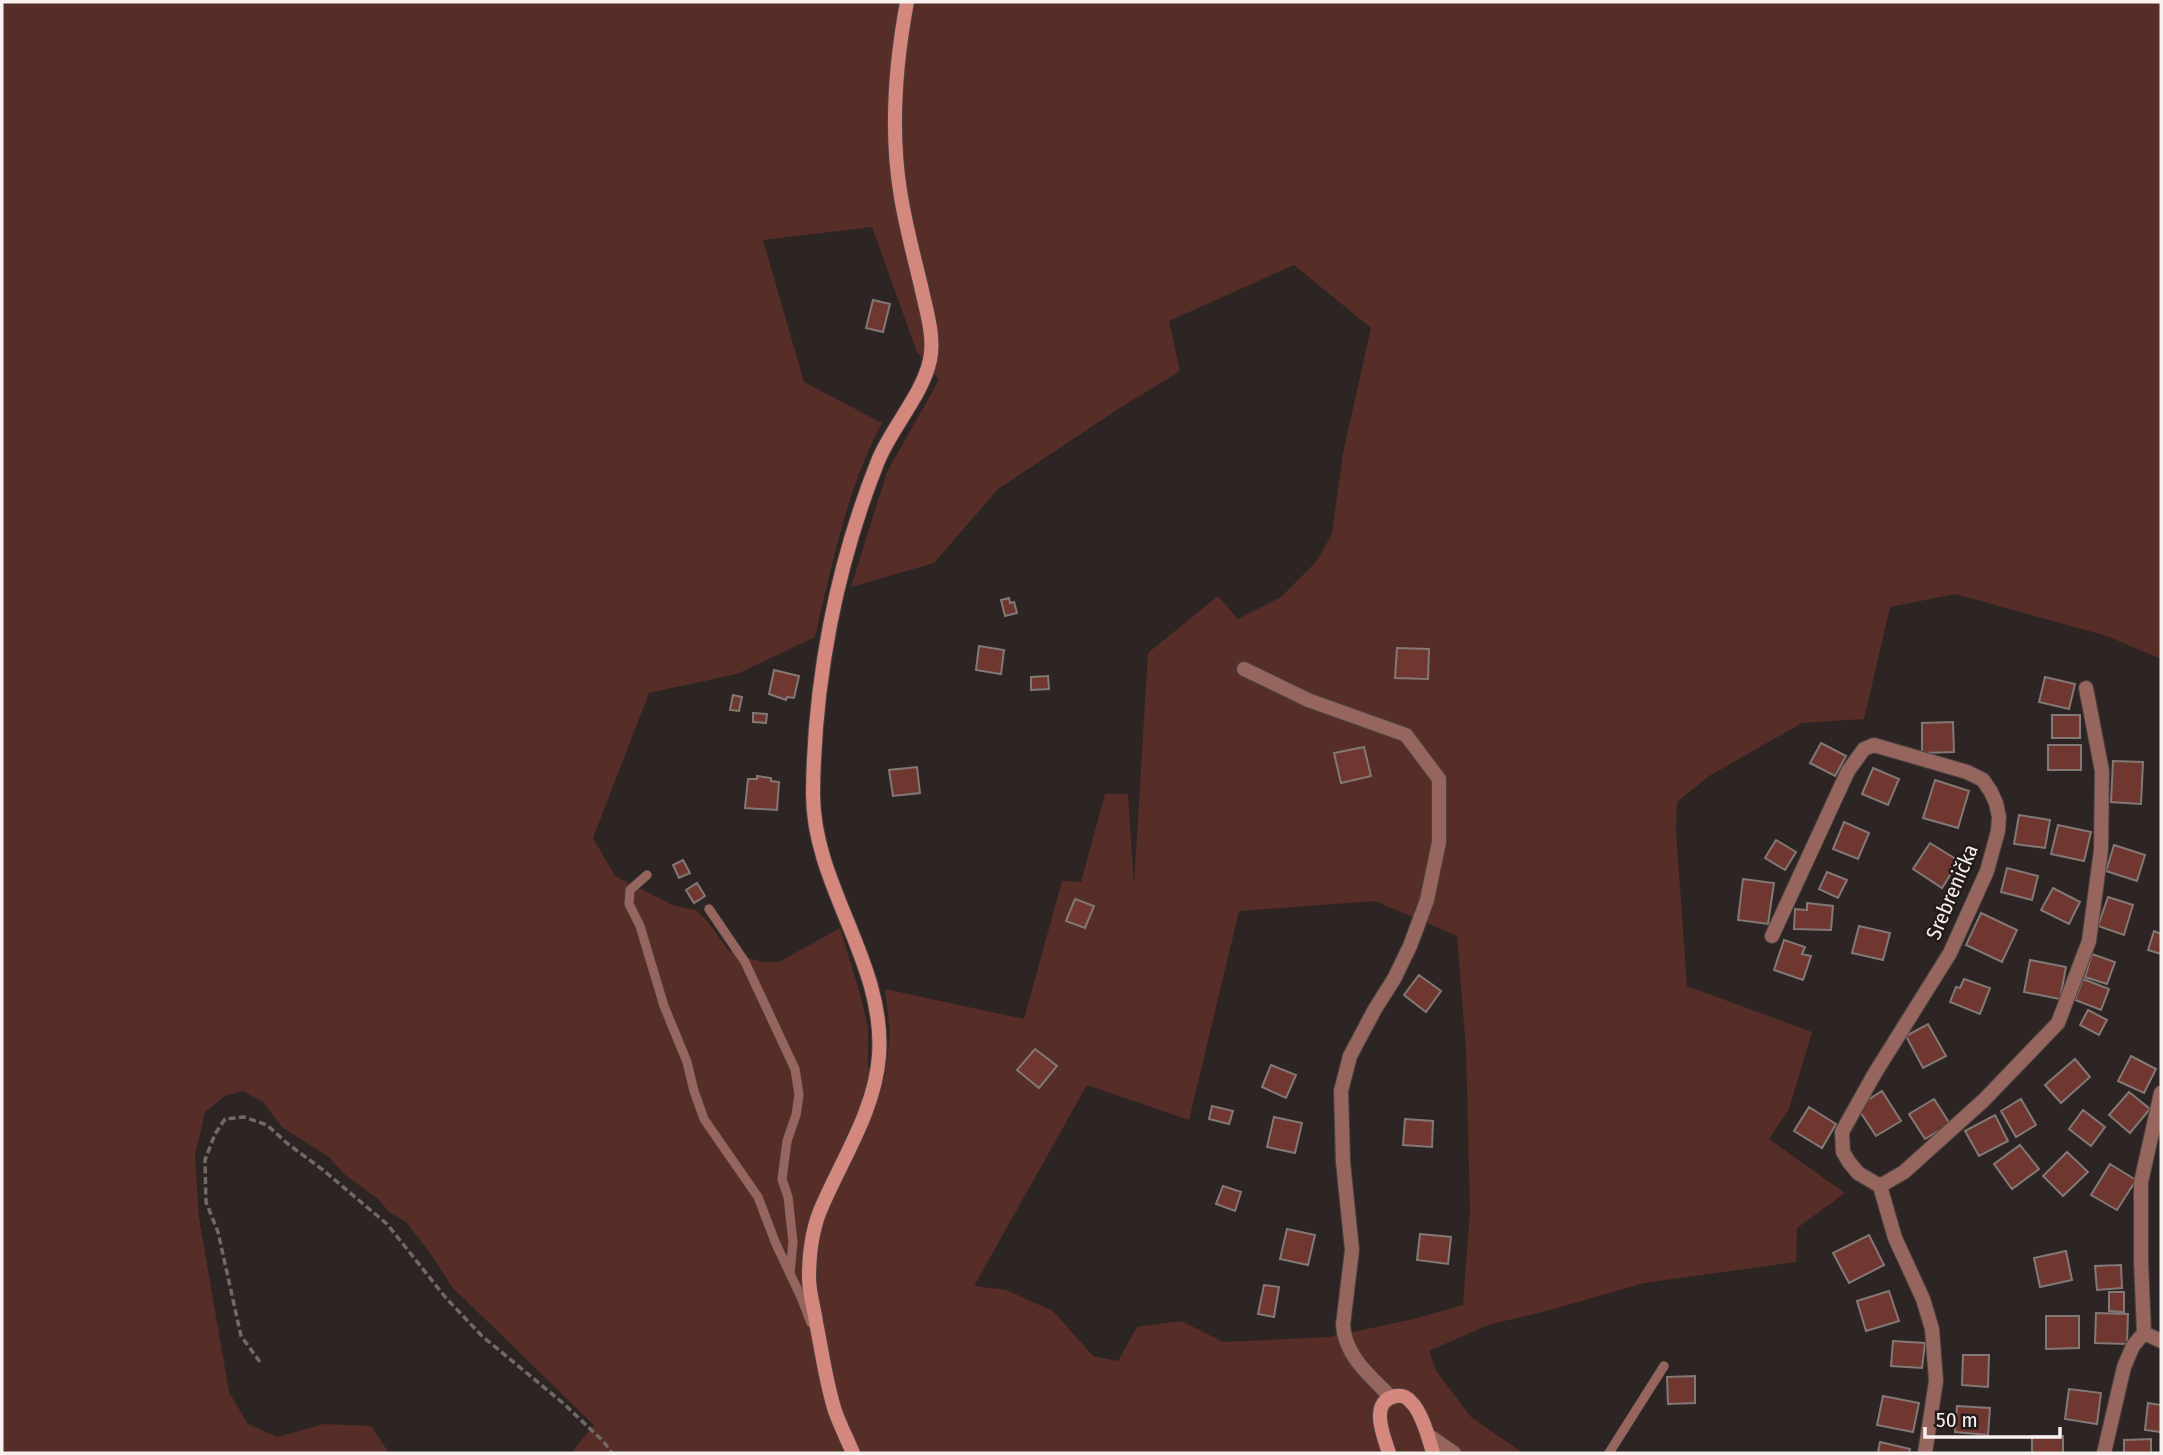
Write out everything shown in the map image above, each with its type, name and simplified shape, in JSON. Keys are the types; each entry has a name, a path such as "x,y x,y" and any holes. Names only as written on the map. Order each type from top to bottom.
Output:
{"main road":[{"path":"852,1453 835,1411 809,1280 816,1222 867,1108 879,1061 880,1043 872,990 825,867 813,795 818,703 830,622 846,554 879,458 922,381 930,359 931,327 901,196 894,113 907,2"},
{"path":"1389,1453 1379,1414 1386,1401 1402,1396 1410,1400 1428,1435 1433,1453"}],"street":[{"path":"1244,669 1308,699 1406,735 1438,779 1439,842 1427,900 1400,968 1350,1056 1341,1091 1343,1162 1352,1250 1344,1337 1349,1350 1360,1365 1391,1398"},
{"path":"1925,1453 1936,1381 1932,1329 1923,1299 1895,1238 1880,1186 1904,1172 1964,1118 2058,1023 2089,941 2101,850 2102,771 2086,688"},
{"name":"Srebrenička","path":"1772,936 1848,771 1864,749 1874,745 1967,772 1983,780 1996,803 1998,831 1987,872 1950,953 1870,1081 1842,1132 1843,1152 1849,1162 1858,1173 1880,1186"},
{"path":"2104,1453 2124,1367 2133,1346 2144,1333 2141,1182 2161,1093"},
{"path":"2144,1333 2161,1341"},
{"path":"1428,1435 1454,1453"}],"lane":[{"path":"648,875 630,890 629,905 640,926 664,1006 687,1062 704,1119 758,1197 822,1354"},
{"path":"709,909 745,962 795,1069 799,1095 782,1179 788,1197 793,1242 790,1274"},
{"path":"1609,1453 1664,1366"}],"path":[{"path":"260,1362 241,1336 218,1232 206,1202 205,1160 215,1133 225,1119 244,1116 267,1125 387,1224 446,1298 482,1336 563,1403 612,1453"}],"shaded area":[{"path":"2,2 2161,2 2161,659 2107,636 1955,594 1890,607 1864,719 1802,723 1709,776 1677,802 1676,831 1687,986 1812,1032 1789,1109 1769,1139 1845,1193 1797,1228 1796,1262 1644,1283 1488,1325 1429,1351 1437,1372 1471,1417 1523,1453 571,1453 594,1425 452,1287 406,1222 390,1213 378,1199 344,1174 329,1157 282,1127 263,1102 243,1091 225,1096 205,1112 195,1156 199,1218 229,1392 248,1424 277,1437 324,1424 371,1426 389,1453 2,1453","holes":["872,227 917,352 939,380 887,472 851,587 934,563 998,489 1180,371 1169,321 1294,265 1371,328 1343,453 1332,534 1316,562 1281,597 1238,619 1218,596 1148,653 1134,885 1128,794 1105,794 1081,882 1062,881 1024,1019 885,989 890,1033 885,1077 868,1068 868,1028 840,928 779,962 761,962 729,951 696,910 675,906 615,876 593,838 649,693 737,674 815,637 850,500 882,423 804,382 763,240","1375,901 1457,936 1466,1049 1470,1211 1463,1305 1414,1319 1329,1337 1223,1342 1181,1321 1137,1327 1118,1361 1093,1356 1053,1311 1006,1290 974,1286 1087,1085 1189,1120 1239,911"]}],"building":[{"path":"873,300 890,304 883,332 866,328"},
{"path":"1009,598 1010,603 1014,602 1017,613 1005,616 1001,600"},
{"path":"979,646 1004,650 1001,674 976,670"},
{"path":"1397,648 1429,649 1428,679 1395,678"},
{"path":"774,670 799,676 794,698 787,697 786,700 769,694"},
{"path":"1048,676 1049,689 1031,690 1031,677"},
{"path":"2045,677 2075,684 2069,709 2039,702"},
{"path":"733,695 742,697 739,711 730,710"},
{"path":"753,713 767,714 766,723 753,722"},
{"path":"2052,715 2080,715 2080,738 2052,738"},
{"path":"1953,722 1954,752 1922,753 1922,723"},
{"path":"1821,743 1846,756 1835,776 1810,763"},
{"path":"2048,745 2081,745 2081,770 2048,770"},
{"path":"1364,747 1371,776 1341,783 1334,753"},
{"path":"2113,761 2143,762 2141,804 2111,802"},
{"path":"917,767 920,793 893,796 889,770"},
{"path":"1873,768 1899,779 1888,805 1862,794"},
{"path":"757,776 779,782 777,810 745,808 748,779 757,779"},
{"path":"1935,780 1969,791 1958,828 1923,818"},
{"path":"2019,815 2050,820 2045,848 2014,844"},
{"path":"1844,822 1869,833 1858,859 1833,849"},
{"path":"2058,825 2091,832 2084,861 2051,854"},
{"path":"1776,840 1796,852 1785,870 1765,858"},
{"path":"1930,843 1959,861 1942,888 1913,869"},
{"path":"2114,845 2145,855 2137,881 2106,871"},
{"path":"683,860 690,873 679,878 673,865"},
{"path":"2007,868 2038,876 2032,900 2001,892"},
{"path":"1827,872 1847,880 1838,898 1819,889"},
{"path":"1743,879 1774,883 1768,924 1738,920"},
{"path":"697,883 705,896 694,903 686,890"},
{"path":"2053,888 2080,902 2069,924 2041,910"},
{"path":"2108,897 2133,905 2124,935 2098,926"},
{"path":"1075,899 1094,906 1085,928 1066,921"},
{"path":"1807,903 1833,906 1831,930 1794,929 1795,909 1807,910"},
{"path":"1981,913 2017,930 2002,962 1966,945"},
{"path":"1859,926 1890,933 1883,960 1852,953"},
{"path":"2154,931 2161,934 2161,954 2148,950"},
{"path":"1784,940 1805,947 1802,954 1811,956 1803,980 1774,970"},
{"path":"2092,954 2115,962 2107,984 2085,977"},
{"path":"2030,960 2066,967 2060,999 2024,992"},
{"path":"1419,975 1441,991 1426,1012 1404,995"},
{"path":"1964,979 1990,988 1980,1014 1950,1002 1956,987 1960,988"},
{"path":"2083,979 2109,989 2101,1010 2075,1000"},
{"path":"2088,1010 2107,1020 2099,1035 2080,1025"},
{"path":"1928,1024 1946,1056 1923,1068 1906,1036"},
{"path":"1035,1049 1057,1066 1039,1088 1017,1070"},
{"path":"2131,1056 2156,1069 2144,1093 2118,1081"},
{"path":"2075,1059 2090,1077 2061,1103 2045,1085"},
{"path":"1271,1065 1296,1075 1286,1098 1262,1087"},
{"path":"1882,1091 1901,1121 1876,1136 1857,1107"},
{"path":"2129,1092 2150,1109 2130,1133 2109,1115"},
{"path":"1934,1099 1950,1124 1925,1139 1909,1114"},
{"path":"2021,1099 2036,1125 2016,1137 2001,1111"},
{"path":"1212,1106 1233,1111 1229,1124 1209,1119"},
{"path":"1809,1107 1836,1124 1822,1148 1794,1131"},
{"path":"2083,1110 2105,1127 2091,1146 2069,1129"},
{"path":"1995,1115 2008,1141 1979,1156 1965,1131"},
{"path":"1274,1117 1302,1123 1295,1153 1267,1147"},
{"path":"1405,1119 1433,1121 1432,1147 1403,1145"},
{"path":"2020,1145 2039,1169 2012,1189 1994,1164"},
{"path":"2067,1152 2088,1172 2063,1196 2043,1176"},
{"path":"2110,1164 2136,1180 2117,1210 2091,1195"},
{"path":"1223,1186 1241,1192 1235,1211 1216,1204"},
{"path":"1287,1229 1315,1235 1308,1265 1280,1259"},
{"path":"1420,1234 1451,1237 1448,1264 1417,1260"},
{"path":"1869,1235 1884,1265 1849,1283 1833,1253"},
{"path":"2066,1251 2072,1280 2040,1287 2034,1258"},
{"path":"2121,1265 2122,1288 2097,1290 2095,1266"},
{"path":"1264,1285 1279,1287 1274,1317 1258,1314"},
{"path":"1889,1291 1899,1321 1866,1331 1857,1301"},
{"path":"2109,1292 2124,1292 2124,1312 2109,1311"},
{"path":"2096,1313 2128,1314 2127,1344 2095,1343"},
{"path":"2046,1316 2079,1316 2079,1348 2046,1349"},
{"path":"1893,1341 1925,1343 1922,1368 1891,1366"},
{"path":"1963,1355 1989,1355 1988,1387 1962,1385"},
{"path":"1695,1376 1695,1403 1668,1404 1667,1377"},
{"path":"2069,1389 2101,1393 2097,1424 2065,1419"},
{"path":"1883,1396 1919,1403 1913,1432 1877,1425"},
{"path":"2148,1403 2161,1405 2161,1432 2145,1430"},
{"path":"1957,1406 1990,1408 1988,1435 1955,1432"},
{"path":"2032,1436 2063,1436 2063,1453 2032,1453"},
{"path":"2151,1439 2151,1453 2124,1453 2124,1440"},
{"path":"1880,1442 1910,1449 1909,1453 1878,1453"}]}
